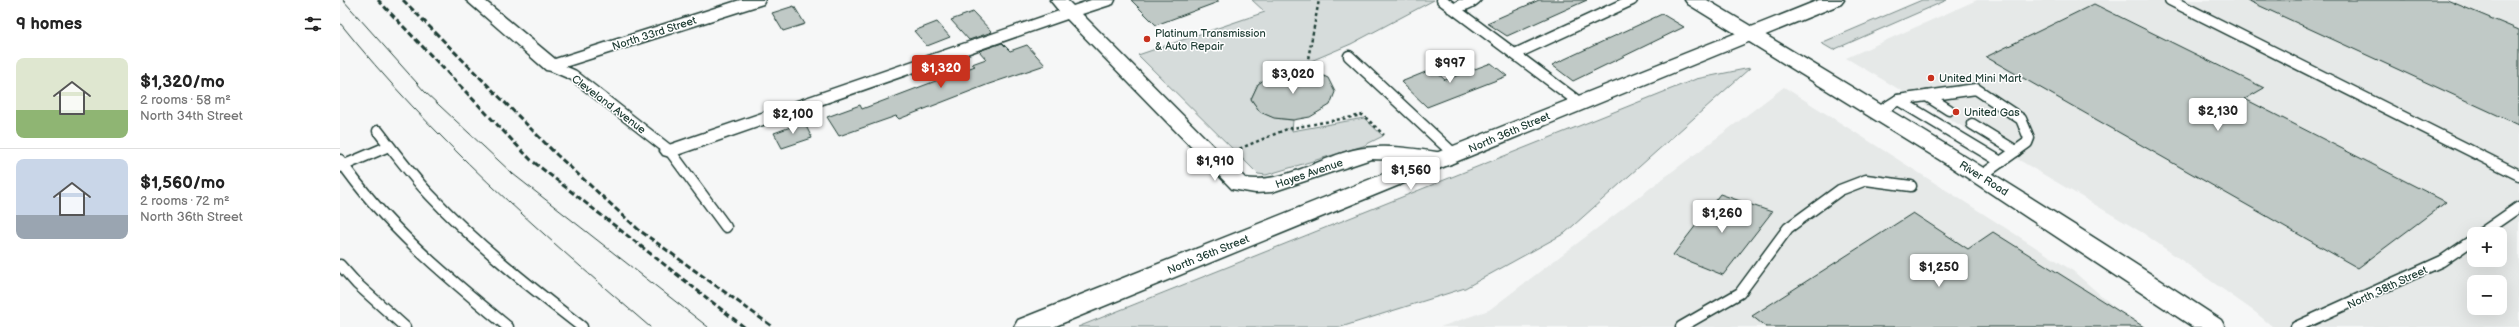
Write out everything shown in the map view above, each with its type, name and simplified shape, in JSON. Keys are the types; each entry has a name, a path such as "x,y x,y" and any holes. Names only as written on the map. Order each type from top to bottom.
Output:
{"street":[{"name":"Cleveland Avenue","path":"474,0 552,66"},
{"name":"North 33rd Street","path":"552,66 756,0"},
{"path":"670,151 1064,6 1107,0"},
{"path":"1448,4 1473,0"},
{"name":"River Road","path":"1694,0 1879,112 2101,251 2212,327"},
{"name":"North 36th Street","path":"1027,327 1835,0"},
{"name":"Hayes Avenue","path":"1064,6 1239,184 1252,188 1270,187 1370,153 1450,157"}],"lane":[{"path":"1515,54 1632,0"},
{"path":"2170,0 2519,175"},
{"path":"1448,4 1580,103"},
{"path":"1349,56 1450,157"},
{"name":"Cleveland Avenue","path":"552,66 573,75 670,151 726,227"},
{"path":"1879,112 1898,100 1976,88 2021,119 2029,138 2027,143 1981,176"},
{"path":"1927,96 1949,110"},
{"path":"1898,100 2001,162"},
{"path":"1972,124 2016,151"},
{"path":"378,131 421,185 446,212 502,263 582,327"},
{"path":"389,146 341,164 380,212 453,282 508,327"},
{"path":"1681,327 1740,293 1788,228 1840,190 1866,180 1911,186"},
{"path":"2490,227 2519,206"},
{"name":"North 38th Street","path":"2296,327 2442,262 2467,243"},
{"path":"340,265 358,284 405,327"}],"path":[{"path":"1306,70 1319,0"},
{"path":"1215,159 1287,129 1363,115 1384,135 1370,153"}],"shaded area":[{"path":"1252,0 1434,0 1351,44 1311,61 1301,70 1274,73 1258,84 1251,99 1259,109 1269,116 1293,120 1292,131 1364,118 1383,136 1363,146 1266,175 1258,174 1138,55 1265,12"},
{"path":"1922,0 1947,0 1833,50 1821,43"},
{"path":"1977,0 2519,0 2519,327 2273,327 2255,312 2143,233 1846,58"},
{"path":"1750,68 1565,233 1465,288 1341,327 1078,327 1696,79"},
{"path":"1784,87 2073,271 2137,327 1440,327 1489,310"}],"building":[{"path":"1131,0 1218,0 1218,2 1156,25"},
{"path":"1539,0 1587,0 1507,36 1487,23"},
{"path":"2247,0 2447,0 2519,30 2519,125"},
{"path":"2094,4 2264,88 2245,99 2446,202 2358,268 1986,57"},
{"path":"794,6 805,24 783,31 772,13"},
{"path":"973,12 992,32 969,40 951,20"},
{"path":"1662,14 1684,27 1573,81 1552,65"},
{"path":"937,22 950,37 927,46 914,31"},
{"path":"1002,43 1010,51 1027,45 1045,65 989,84 899,119 896,116 839,136 827,117 860,105 862,109 975,66 972,64 986,59 979,51"},
{"path":"1491,63 1507,76 1427,107 1401,82 1433,69 1445,80"},
{"path":"1292,70 1313,71 1328,78 1335,92 1330,105 1310,117 1293,120 1274,118 1260,112 1251,99 1258,84 1274,73"},
{"path":"804,122 812,138 782,148 774,133"},
{"path":"1720,194 1772,212 1723,275 1673,255"},
{"path":"1913,213 1968,249 1993,232 2144,327 1766,327 1752,316"}],"tram line":[{"path":"343,0 425,92 513,174 708,327"},
{"path":"340,23 411,105 449,144 528,219 650,327"}],"railway":[{"path":"378,0 531,160 744,327"},
{"path":"403,0 557,155 639,230 773,327"}],"place":[{"name":"Platinum Transmission & Auto Repair","path":"1147,39"},
{"name":"United Mini Mart","path":"1931,78"},
{"name":"United Gas","path":"1956,112"}]}
